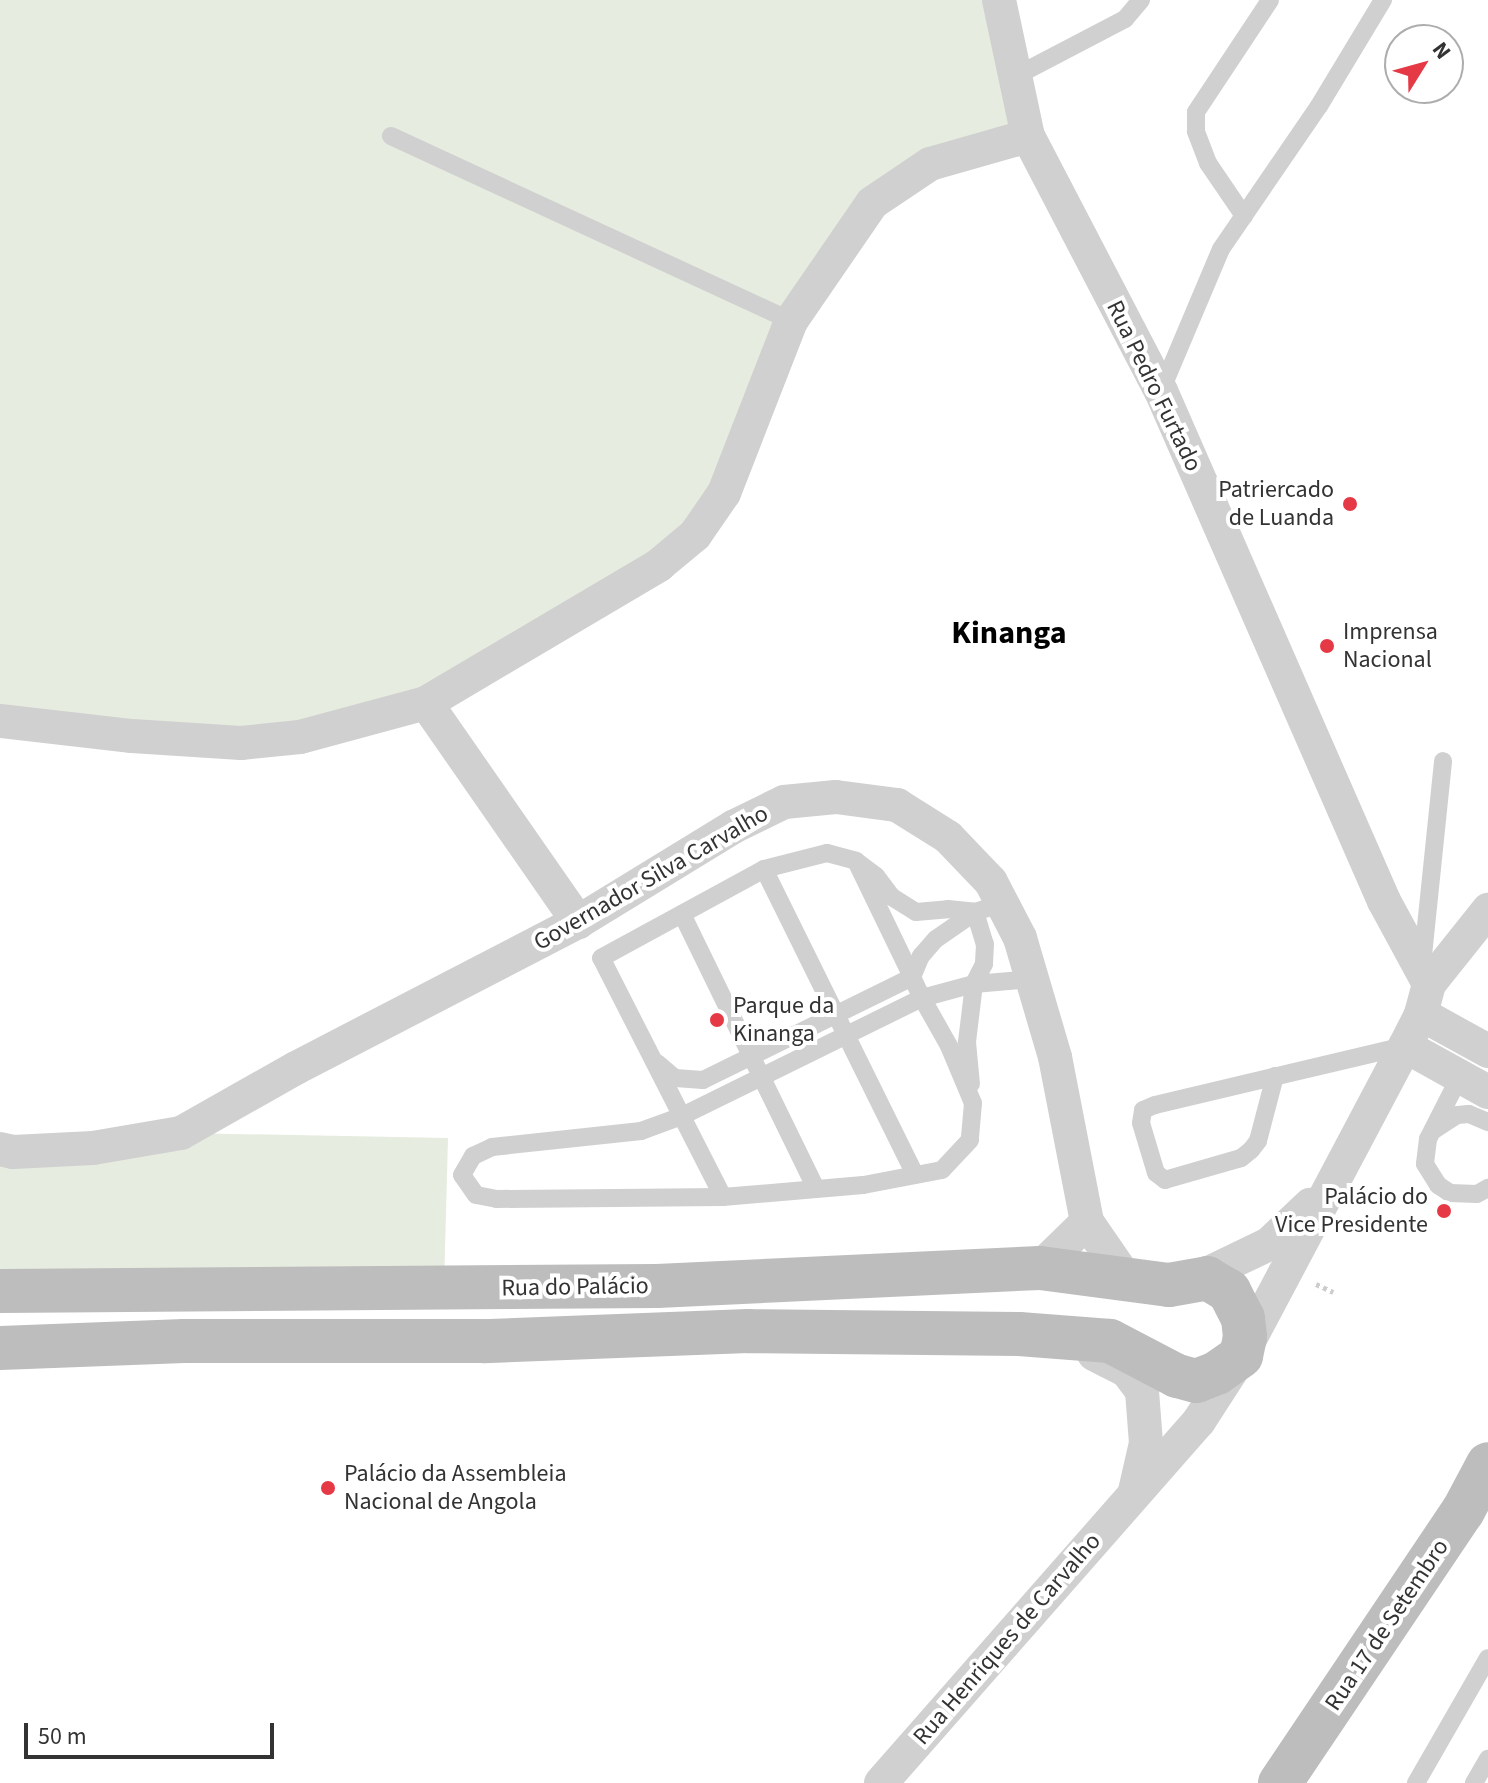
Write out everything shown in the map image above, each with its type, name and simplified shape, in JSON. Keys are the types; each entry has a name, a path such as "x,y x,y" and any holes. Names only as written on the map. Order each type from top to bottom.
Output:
{"street":[{"name":"Rua Pedro Furtado","path":"999,0 1028,136 1161,391 1424,990"},
{"path":"0,721 132,736 241,743 300,737 426,703 659,565 695,535 724,493 791,321 872,203 930,164 1028,136"},
{"path":"426,703 578,922"},
{"name":"Governador Silva Carvalho","path":"0,1149 13,1152 93,1148 181,1133 296,1068 578,922 733,827 784,802 836,797 897,805 948,837 991,882 989,908 1020,938 1056,1061 1087,1222 1137,1282"},
{"name":"Rua Henriques de Carvalho","path":"881,1783 1199,1421 1241,1356 1405,1046 1424,990 1488,910"},
{"path":"1424,990 1481,1048"},
{"path":"1405,1046 1474,1084"},
{"path":"1190,1282 1269,1244 1331,1185"},
{"path":"1040,1268 1087,1222"},
{"name":"Rua do Palácio","path":"0,1291 626,1287 1040,1268 1137,1282 1190,1282 1207,1278 1229,1291 1243,1318 1245,1337 1241,1356 1217,1373 1196,1381 1177,1376 1110,1341 1019,1334 748,1331 483,1341 184,1341 0,1348"},
{"path":"748,1331 752,1281"},
{"name":"Rua Henriques de Carvalho","path":"1019,1334 1078,1347 1104,1358 1127,1371 1142,1391 1146,1443 1134,1495"},
{"name":"Rua 17 de Setembro","path":"1280,1783 1463,1511 1488,1464"}],"lane":[{"path":"1016,76 1125,19 1141,0"},
{"path":"1244,216 1208,163 1196,131 1196,112 1270,0"},
{"path":"1161,391 1194,305 1221,249 1319,106 1383,0"},
{"path":"391,136 791,321"},
{"path":"1424,990 1443,761"},
{"path":"723,1197 601,958 764,869 827,853 856,861 876,876 892,897 916,912 989,908"},
{"path":"856,861 922,998 949,1046 973,1103"},
{"path":"764,869 915,1175"},
{"path":"652,1059 675,1078 703,1080 912,977 921,956 936,939 989,908"},
{"path":"989,908 984,964 974,984 967,1042 973,1103 970,1140 942,1170 816,1189 723,1197 497,1199 476,1195 462,1175 473,1156 492,1147 641,1131 682,1116 922,998 974,984 1032,979"},
{"path":"682,914 816,1189"},
{"path":"1275,1076 1258,1141 1251,1150 1241,1158 1165,1180 1156,1173 1141,1123 1143,1110 1275,1076 1405,1046"},
{"path":"1428,1139 1474,1084 1481,1048"},
{"path":"1488,1122 1469,1114 1457,1115 1435,1128 1428,1139 1425,1164 1438,1185 1463,1196 1488,1188"},
{"path":"1416,1783 1488,1658"},
{"path":"1474,1783 1488,1759"}],"shaded area":[{"path":"0,0 999,0 1028,136 872,203 695,535 426,703 300,737 0,714"},
{"path":"181,1133 448,1138 444,1287 0,1292 0,1149"}],"place":[{"name":"Patriercado de Luanda","path":"1350,504"},
{"name":"Imprensa Nacional","path":"1327,646"},
{"name":"Parque da Kinanga","path":"717,1020"},
{"name":"Palácio do Vice Presidente","path":"1444,1211"},
{"name":"Palácio da Assembleia Nacional de Angola","path":"328,1488"}],"district":[{"name":"Kinanga","path":"1009,633"}]}
